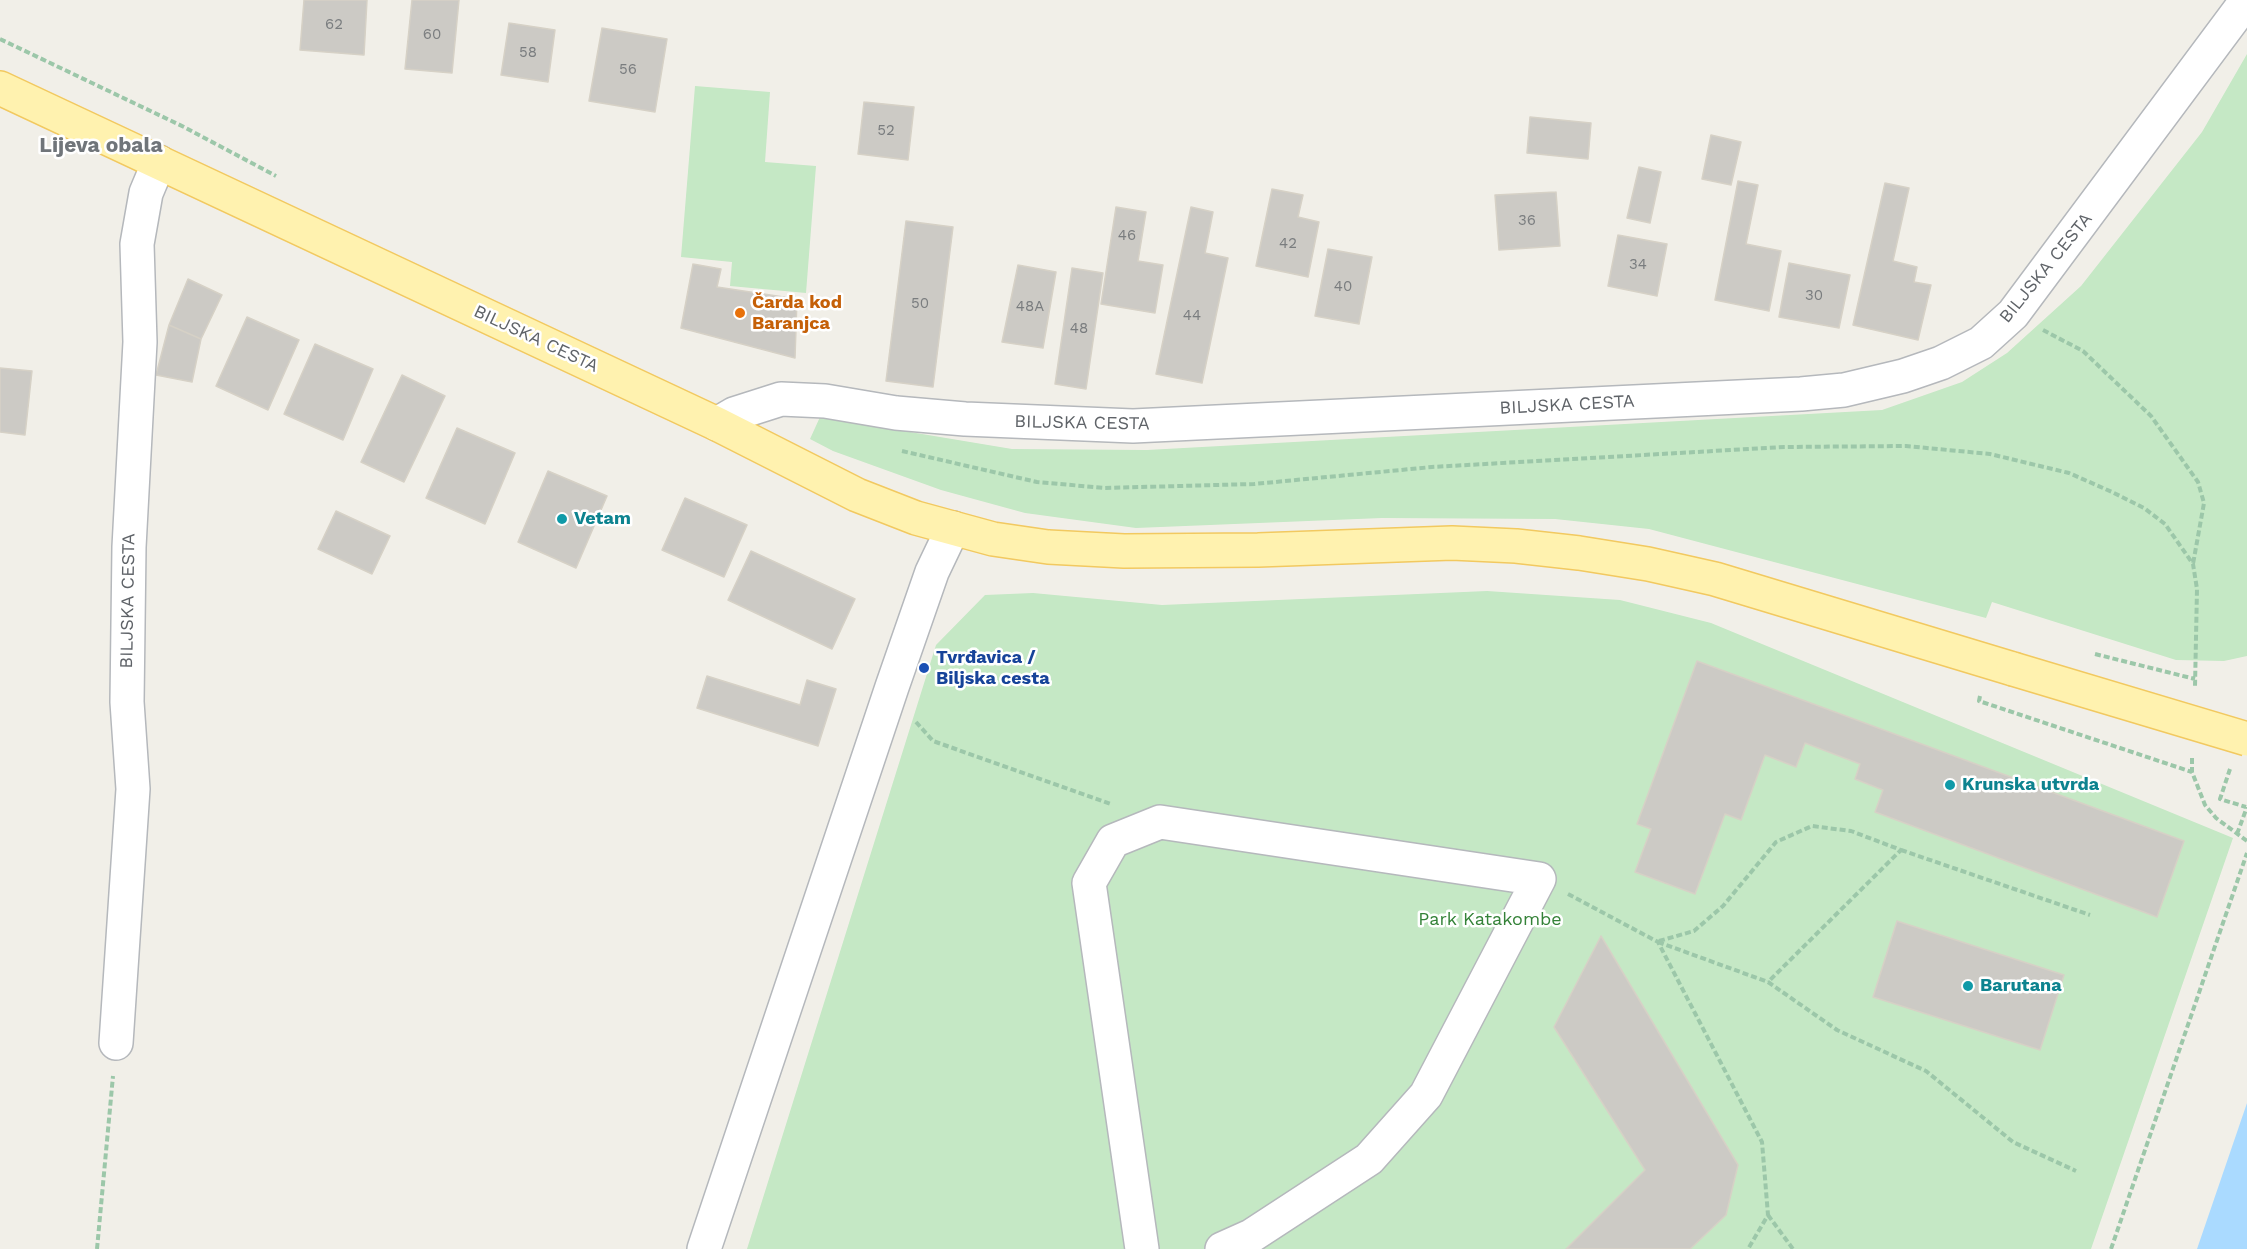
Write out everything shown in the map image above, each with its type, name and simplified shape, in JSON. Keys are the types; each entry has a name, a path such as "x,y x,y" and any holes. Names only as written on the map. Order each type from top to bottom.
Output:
{"main road":[{"name":"BILJSKA CESTA","path":"0,88 717,424 857,495 916,518 993,539 1048,547 1124,551 1258,550 1452,543 1516,546 1648,564 1715,579 2013,669 2240,751"}],"street":[{"name":"BILJSKA CESTA","path":"717,424 734,414 782,399 825,401 896,413 965,419 1132,426 1801,394 1844,390 1903,376 1941,363 1982,343 2013,314 2247,0"},
{"name":"BILJSKA CESTA","path":"116,1043 133,789 127,702 129,547 140,342 137,244 146,193 159,162"},
{"path":"704,1249 892,687 932,572 953,528"},
{"path":"1142,1249 1089,883 1113,841 1160,822 1539,879 1425,1095 1369,1159 1251,1236 1222,1249"}],"path":[{"path":"2013,314 2083,351 2151,416 2198,482 2204,503 2193,564 2198,599 2195,690"},
{"path":"896,450 1037,482 1104,488 1254,484 1432,467 1784,447 1916,447 1990,454 2069,474 2112,492 2144,508 2165,524 2193,564"},
{"path":"2092,653 2195,679"},
{"path":"892,687 910,715 933,741 1160,822"},
{"path":"1982,687 1978,701 2192,772"},
{"path":"2193,748 2192,772 2205,805 2216,818 2247,841"},
{"path":"2237,834 2247,807 2220,799 2240,751"},
{"path":"1658,942 1694,931 1724,906 1776,842 1812,826 1851,831 2090,915"},
{"path":"1768,982 1902,850"},
{"path":"2111,1249 2247,853"},
{"path":"1539,879 1658,942 1768,982 1837,1030 1926,1071 2013,1142 2076,1171"},
{"path":"1658,942 1762,1142 1768,1215 1793,1249"},
{"path":"97,1249 116,1043"},
{"path":"1748,1249 1768,1215"}],"green space":[{"path":"2247,54 2247,656 2224,661 2176,660 1992,602 1986,618 1649,529 1555,519 1382,518 1136,528 1025,513 941,490 833,451 810,439 820,417 1012,449 1147,450 1882,410 1962,382 2007,353 2081,286 2202,132"},
{"path":"695,86 770,92 765,162 816,166 806,293 730,286 732,262 681,257"},
{"name":"Park Katakombe","path":"1487,591 1620,600 1711,623 2233,838 2091,1249 747,1249 936,645 985,595 1033,593 1162,605"}],"water":[{"path":"2247,1103 2247,1249 2197,1249"}],"building":[{"path":"304,0 367,0 364,55 300,50"},
{"path":"412,0 459,0 452,73 405,69"},
{"path":"509,23 555,30 548,82 501,75"},
{"path":"602,28 667,39 655,112 589,101"},
{"path":"864,102 914,107 908,160 858,154"},
{"path":"1530,117 1591,123 1588,159 1527,153"},
{"path":"1711,135 1741,142 1731,185 1702,179"},
{"path":"1639,167 1661,172 1650,223 1627,218"},
{"path":"1738,181 1758,185 1746,244 1781,251 1769,311 1715,300"},
{"path":"1885,183 1909,188 1893,261 1917,267 1914,282 1931,285 1918,340 1853,325"},
{"path":"1272,189 1303,195 1298,217 1319,222 1308,277 1256,266"},
{"path":"1556,192 1560,246 1499,250 1495,195"},
{"path":"1116,207 1146,212 1138,261 1163,265 1155,313 1101,304"},
{"path":"1191,207 1213,212 1205,253 1228,258 1202,383 1156,374"},
{"path":"906,221 953,227 933,387 886,381"},
{"path":"1618,235 1667,244 1657,296 1608,286"},
{"path":"1328,249 1372,257 1359,324 1315,316"},
{"path":"1789,263 1850,275 1839,328 1779,317"},
{"name":"Čarda kod Baranjca","path":"693,264 721,269 717,287 797,299 795,358 681,328"},
{"path":"1018,265 1056,272 1043,348 1002,342"},
{"path":"1072,268 1103,273 1086,389 1055,384"},
{"path":"188,279 222,295 201,339 169,325"},
{"path":"247,317 299,340 268,410 216,386"},
{"path":"169,325 201,339 192,382 156,375"},
{"path":"315,344 373,369 343,440 284,414"},
{"path":"0,368 32,371 25,435 0,432"},
{"path":"402,375 445,396 404,482 361,462"},
{"path":"457,428 515,453 485,524 426,498"},
{"name":"Vetam","path":"548,471 607,496 576,568 518,542"},
{"path":"685,498 747,525 724,577 662,550"},
{"path":"336,511 390,536 372,574 318,549"},
{"path":"751,551 855,599 832,649 728,600"},
{"name":"Krunska utvrda","path":"1697,661 2184,841 2157,917 1875,812 1883,790 1855,779 1860,764 1805,743 1796,767 1765,755 1741,820 1725,814 1695,894 1635,872 1651,829 1637,824"},
{"path":"707,676 800,705 807,680 836,689 818,746 697,708"},
{"name":"Barutana","path":"1897,921 2064,975 2040,1050 1873,997"},
{"path":"1601,936 1738,1165 1726,1215 1690,1249 1566,1249 1645,1170 1554,1027"}],"place":[{"name":"Čarda kod Baranjca","path":"740,313"},
{"name":"Vetam","path":"562,519"},
{"name":"Tvrđavica / Biljska cesta","path":"924,668"},
{"name":"Krunska utvrda","path":"1950,785"},
{"name":"Barutana","path":"1968,986"}],"district":[{"name":"Lijeva obala","path":"101,146"}]}
